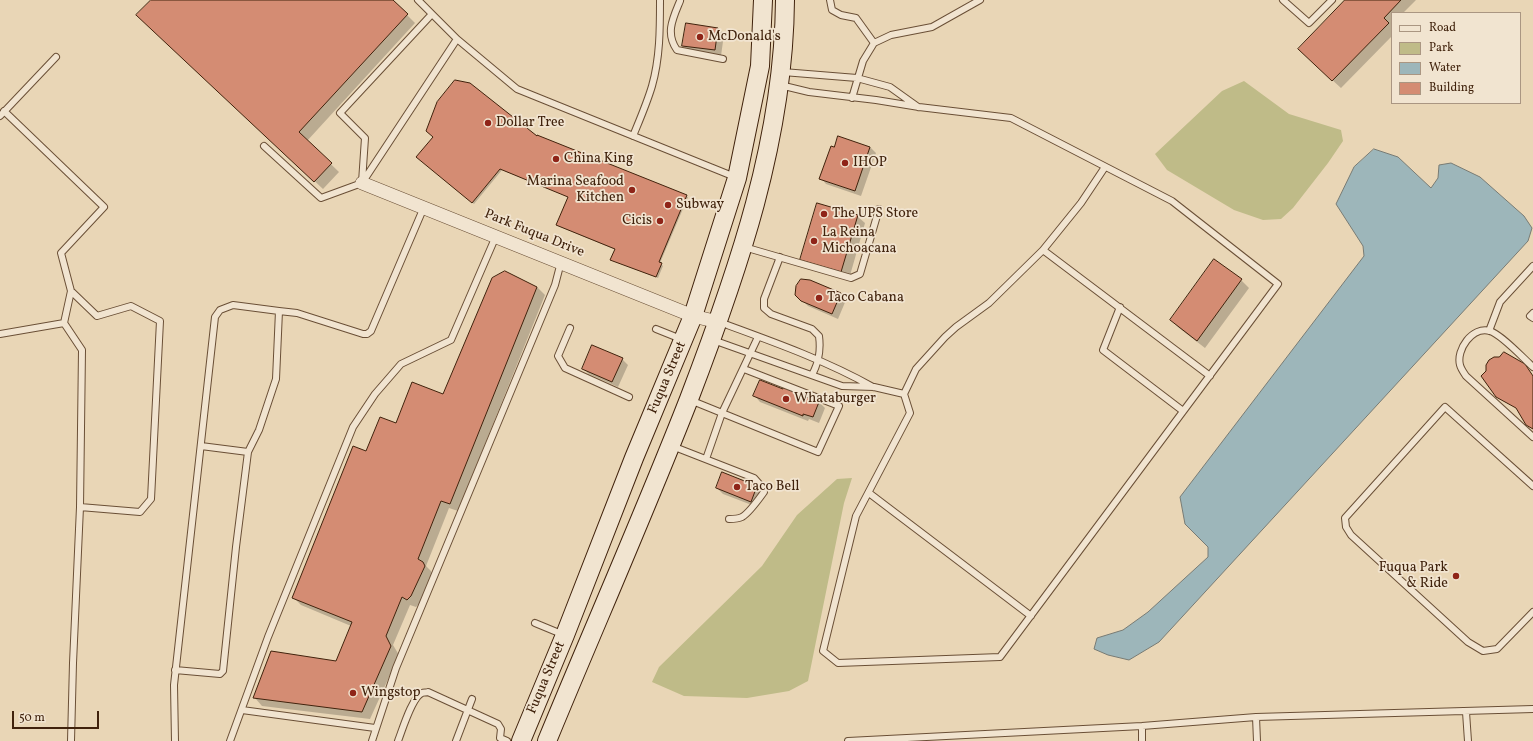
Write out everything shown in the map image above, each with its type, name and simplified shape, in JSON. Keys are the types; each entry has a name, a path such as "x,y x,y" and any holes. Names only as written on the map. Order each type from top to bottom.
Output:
{"main road":[{"name":"Fuqua Street","path":"521,741 565,635 634,458 693,316 737,178 760,66 763,0"},
{"name":"Fuqua Street","path":"547,741 671,446 718,322 743,246 762,179 774,118 785,32 785,0"},
{"path":"757,82 779,78"},
{"path":"737,178 762,179"},
{"path":"565,635 588,643"}],"street":[{"name":"Park Fuqua Drive","path":"362,183 693,316 718,322"},
{"name":"Park Fuqua Drive","path":"693,316 711,339"}],"lane":[{"path":"418,0 457,39 517,89 737,178"},
{"path":"633,136 652,86 660,40 660,0"},
{"path":"830,0 832,10 841,15 856,18 874,43"},
{"path":"852,98 863,61 874,43 891,35 932,27 980,0"},
{"path":"1283,0 1309,23 1332,0"},
{"path":"680,1 673,19 671,33 672,43 677,50 723,59"},
{"path":"362,183 365,138 340,113 432,14"},
{"path":"264,146 321,198 362,183 457,39"},
{"path":"56,57 2,114 104,207 61,253 71,291 64,323 82,350 80,507 73,663 72,741"},
{"path":"779,78 857,78 890,87 919,108"},
{"path":"779,78 809,92 876,100 919,108 1011,118 1105,168 1172,201 1278,284 1000,657 838,663 823,651 856,516 910,413 904,394 916,369 945,337 989,303 1043,250 1105,168"},
{"path":"175,741 175,670 215,317 220,310 232,305 297,313 367,334 371,331 424,207"},
{"path":"743,246 851,278 860,274 880,209"},
{"path":"230,741 268,637 353,427 375,394 401,364 451,340 496,236"},
{"path":"1043,250 1210,376"},
{"path":"780,257 764,298 764,308 771,314 812,329 819,336 821,348 819,361 812,375"},
{"path":"372,741 375,728 399,661 555,285 561,262"},
{"path":"1490,331 1500,302 1533,266"},
{"path":"71,291 97,316 131,306 160,321 151,499 140,512 80,507"},
{"path":"1120,307 1103,350 1183,411"},
{"path":"175,670 220,674 223,671 236,546 248,452 258,430 276,379 279,311"},
{"path":"1533,313 1530,316 1533,318"},
{"name":"Park Fuqua Drive","path":"718,322 847,372 874,387"},
{"path":"0,334 64,323"},
{"path":"570,328 558,356 565,368 629,397"},
{"path":"656,329 683,340"},
{"path":"1533,367 1500,337 1490,331 1479,331 1467,339 1460,351 1460,366 1466,376 1533,437"},
{"path":"706,459 722,413 758,337"},
{"path":"711,339 842,386 874,387 904,394"},
{"path":"689,399 818,452 839,406 744,369"},
{"path":"1533,486 1445,407 1346,518 1346,527 1351,535 1468,642 1483,651 1497,649 1533,612"},
{"path":"201,446 248,452"},
{"path":"671,446 754,478 762,487 764,492 760,499 746,513 741,517 729,519"},
{"path":"869,493 1031,616"},
{"path":"535,623 565,635"},
{"path":"398,741 410,710 421,693 428,692 498,724 501,729 500,738 507,741"},
{"path":"456,741 472,699"},
{"path":"848,741 939,739 1256,717 1533,709"},
{"path":"242,710 375,728"},
{"path":"1466,712 1468,741"},
{"path":"1256,717 1257,741"},
{"path":"1142,726 1142,741"}],"green space":[{"path":"1244,81 1289,114 1341,130 1343,141 1293,208 1281,219 1263,220 1234,210 1167,170 1155,154 1222,91"},
{"path":"852,478 844,503 808,681 789,691 747,698 684,696 652,682 659,667 762,566 797,515 837,479"}],"water":[{"path":"1374,149 1398,157 1431,188 1438,178 1439,165 1451,163 1480,177 1524,216 1532,228 1528,241 1159,642 1129,660 1108,655 1094,649 1097,638 1123,630 1148,612 1208,557 1208,547 1185,524 1180,497 1364,256 1363,246 1336,204 1354,167"}],"building":[{"path":"151,0 393,0 408,14 299,132 332,163 314,182 136,15"},
{"path":"1345,0 1401,0 1384,18 1389,23 1332,81 1298,49"},
{"name":"McDonald's","path":"686,23 718,28 715,50 682,46"},
{"path":"455,80 470,83 537,136 687,195 659,262 662,263 656,277 610,260 615,249 556,225 568,197 500,169 472,203 416,157 433,137 426,131 437,102"},
{"name":"IHOP","path":"838,136 870,147 855,191 819,179 831,146 834,147"},
{"path":"817,203 858,215 841,272 800,260"},
{"path":"1214,259 1242,279 1197,341 1170,320"},
{"path":"505,271 537,287 450,504 441,501 418,559 423,562 425,566 411,596 407,600 402,597 386,636 391,646 362,712 253,698 271,651 336,661 352,622 292,598 353,446 366,451 380,417 396,423 412,382 443,394 492,278"},
{"name":"Taco Cabana","path":"801,279 810,280 841,293 832,314 801,301 795,295 796,286"},
{"path":"592,345 623,358 612,382 582,369"},
{"path":"1504,352 1525,364 1533,376 1533,429 1526,425 1516,408 1496,397 1481,376 1486,371 1486,365 1489,360 1494,357 1499,357"},
{"name":"Whataburger","path":"760,380 783,389 783,387 819,402 813,417 803,414 803,416 753,396"},
{"name":"Taco Bell","path":"722,472 757,486 751,502 716,488"}],"place":[{"name":"McDonald's","path":"700,37"},
{"name":"Dollar Tree","path":"488,123"},
{"name":"China King","path":"556,159"},
{"name":"IHOP","path":"845,163"},
{"name":"Marina Seafood Kitchen","path":"632,190"},
{"name":"Subway","path":"668,205"},
{"name":"The UPS Store","path":"824,214"},
{"name":"Cicis","path":"660,221"},
{"name":"La Reina Michoacana","path":"814,241"},
{"name":"Taco Cabana","path":"819,298"},
{"name":"Whataburger","path":"786,399"},
{"name":"Taco Bell","path":"737,487"},
{"name":"Fuqua Park & Ride","path":"1456,576"},
{"name":"Wingstop","path":"353,693"}]}
